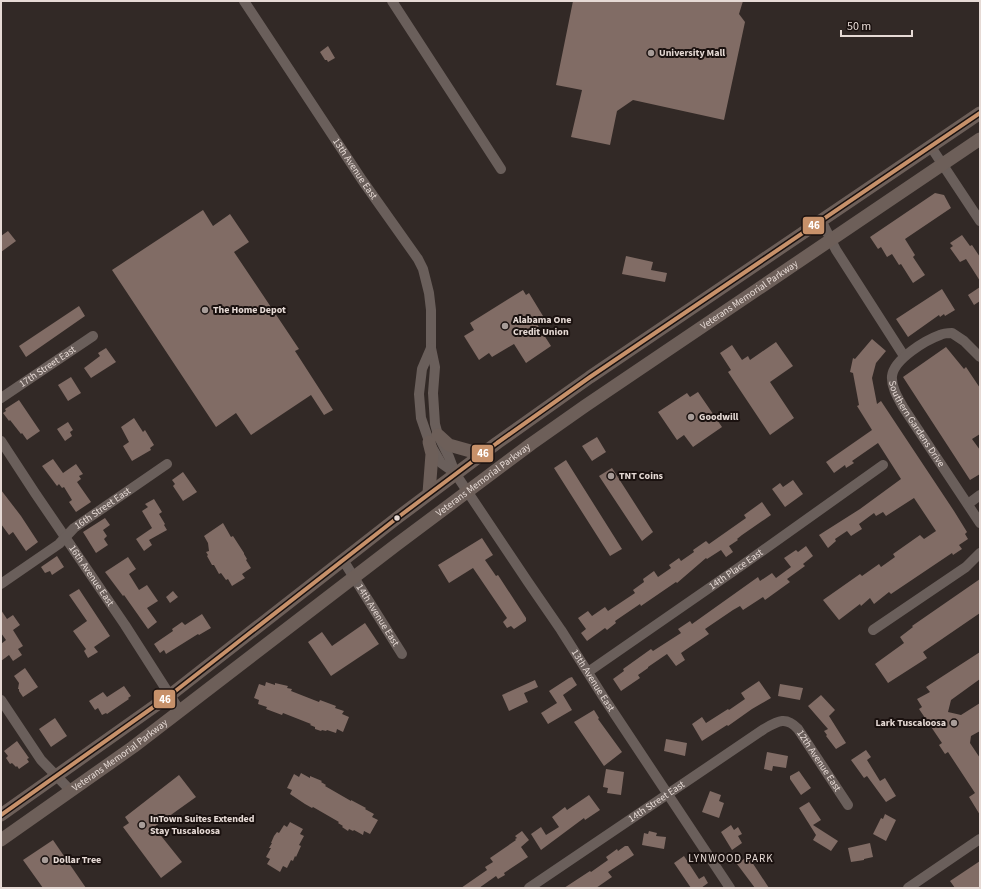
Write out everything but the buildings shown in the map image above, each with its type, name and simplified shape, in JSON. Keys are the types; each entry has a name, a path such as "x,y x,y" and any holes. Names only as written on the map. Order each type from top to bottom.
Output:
{"main road":[{"name":"Veterans Memorial Parkway","path":"1,815 169,696 455,473 590,377 980,113"},
{"name":"Veterans Memorial Parkway","path":"1,840 180,711 354,576 467,491 585,406 980,139"},
{"path":"429,494 434,439 449,445 482,454"}],"street":[{"name":"13th Avenue East","path":"244,1 362,180 418,259 423,269 432,310 431,348 435,367 433,393 435,424 434,439"},
{"path":"392,1 501,168"},
{"path":"931,147 980,221"},
{"path":"821,220 831,240 904,356 928,340 941,334 952,333 964,341 980,357"},
{"name":"17th Street East","path":"1,398 93,336"},
{"name":"13th Avenue East","path":"431,348 422,369 419,394 420,418 434,439 449,457 455,473 561,630 730,888"},
{"name":"Southern Gardens Drive","path":"904,356 896,365 892,375 894,389 907,413 980,523"},
{"name":"16th Avenue East","path":"1,441 34,493 66,536 180,711"},
{"name":"16th Street East","path":"1,584 59,544 74,528 167,464"},
{"name":"14th Place East","path":"588,672 884,465"},
{"path":"968,504 980,495"},
{"path":"872,630 966,567 980,553"},
{"name":"14th Avenue East","path":"343,560 402,654"},
{"path":"1,700 41,760 71,791"},
{"name":"14th Street East","path":"529,888 764,729 781,721 787,721"},
{"name":"12th Avenue East","path":"787,721 793,723 798,729 848,805"},
{"path":"908,888 980,838"}],"transit line":[{"name":"46","path":"1,815 169,696 397,518 497,443 590,377 980,113"}],"place":[{"name":"University Mall","path":"651,53"},
{"name":"The Home Depot","path":"205,310"},
{"name":"Alabama One Credit Union","path":"505,326"},
{"name":"Goodwill","path":"691,417"},
{"name":"TNT Coins","path":"611,476"},
{"name":"Lark Tuscaloosa","path":"954,723"},
{"name":"InTown Suites Extended Stay Tuscaloosa","path":"142,825"},
{"name":"Dollar Tree","path":"45,860"}],"district":[{"name":"LYNWOOD PARK","path":"731,858"}]}
